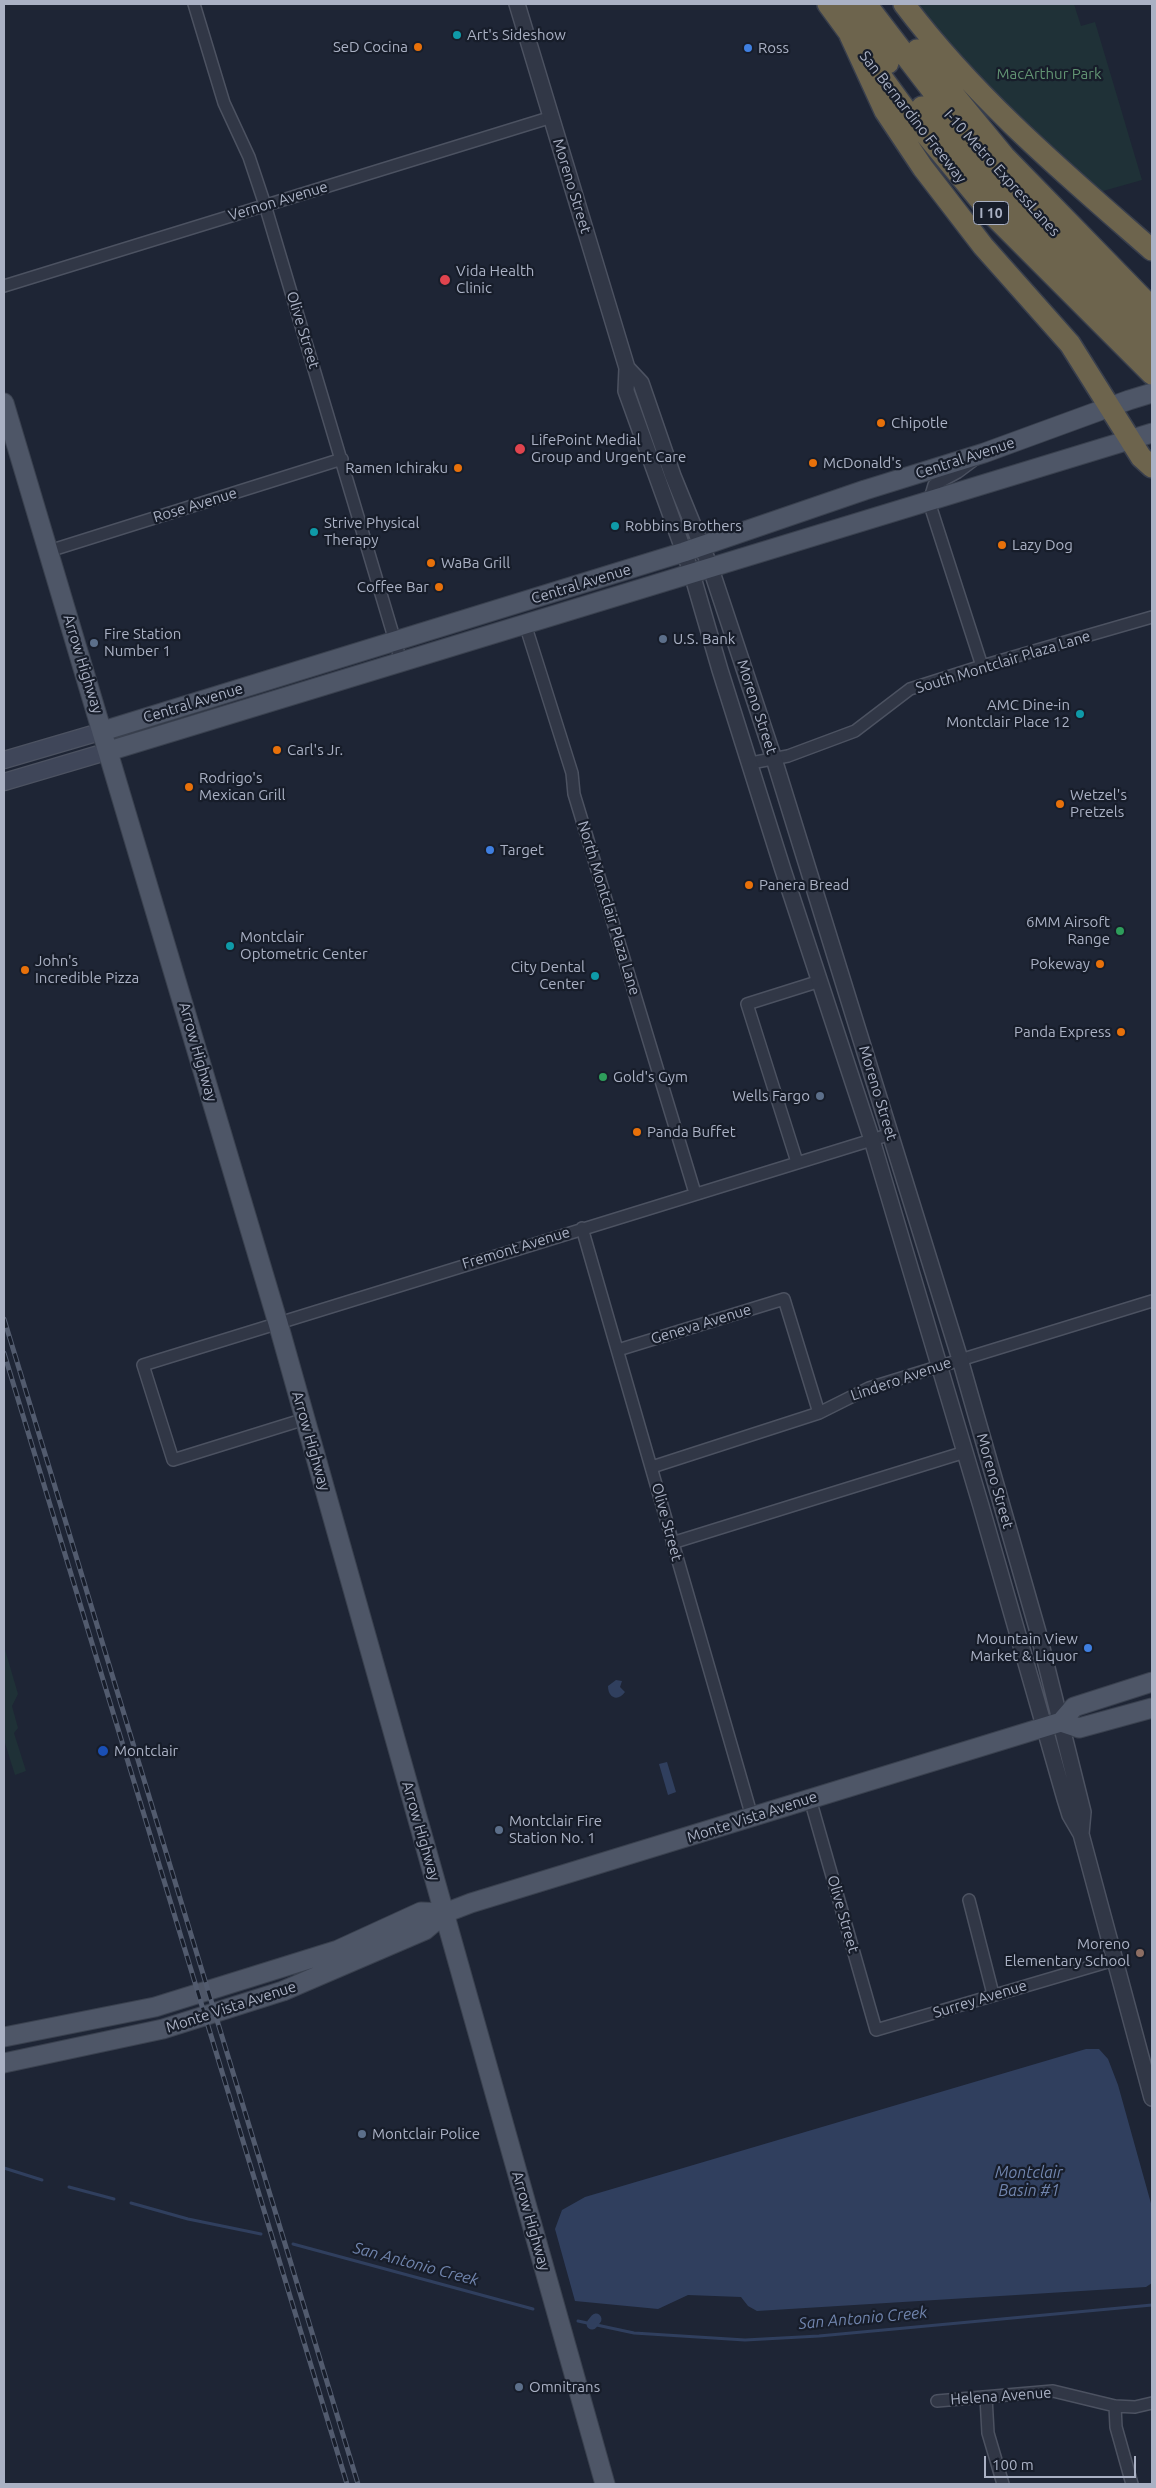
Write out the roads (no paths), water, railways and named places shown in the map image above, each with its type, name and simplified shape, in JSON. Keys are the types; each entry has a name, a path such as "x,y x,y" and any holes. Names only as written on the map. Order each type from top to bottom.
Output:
{"highway":[{"name":"San Bernardino Freeway","path":"828,4 938,151 990,212 1152,374"},
{"name":"I-10 Metro ExpressLanes","path":"846,4 905,85 987,184 1031,231 1152,351"},
{"name":"I-10 Metro ExpressLanes","path":"866,4 926,85 974,145 1017,193 1152,330"},
{"path":"884,4 939,78 1004,156 1152,308"},
{"path":"904,4 953,65 1001,115 1152,250"},
{"path":"850,35 885,112 923,168 983,246 1070,344 1141,457 1152,467"}],"main road":[{"name":"Central Avenue","path":"4,760 693,549 864,490 984,453 1152,393"},
{"name":"Arrow Highway","path":"4,402 278,1323 605,2484"},
{"name":"Central Avenue","path":"4,782 400,661 711,569 1152,433"},
{"name":"Monte Vista Avenue","path":"4,2038 155,2007 338,1950 421,1912 444,1913 1052,1724 1074,1707 1152,1682"},
{"name":"Monte Vista Avenue","path":"1052,1724 1079,1728 1152,1708"},
{"name":"Monte Vista Avenue","path":"5,2060 163,2029 283,1991 425,1930 444,1913"}],"street":[{"name":"Olive Street","path":"194,4 224,103 249,157 342,459 400,661"},
{"name":"Moreno Street","path":"517,4 627,368 641,383 667,459 693,549 692,574 720,670 872,1140 965,1452 1052,1724 1083,1812 1081,1834 1152,2098"},
{"name":"Vernon Avenue","path":"4,286 552,117"},
{"path":"982,666 929,502 934,485 958,472 984,453"},
{"name":"Rose Avenue","path":"49,551 342,459"},
{"name":"Moreno Street","path":"693,549 711,569 774,759 960,1359 1038,1632 1052,1724"},
{"name":"South Montclair Plaza Lane","path":"751,763 774,759 855,731 910,689 982,666 1152,617"},
{"name":"North Montclair Plaza Lane","path":"525,624 572,773 574,794 695,1193"},
{"path":"797,1162 747,1004 820,981"},
{"name":"Fremont Avenue","path":"305,1419 173,1460 143,1365 891,1134"},
{"name":"Olive Street","path":"582,1228 752,1817"},
{"name":"Geneva Avenue","path":"618,1350 784,1299 819,1413"},
{"name":"Lindero Avenue","path":"652,1467 819,1413 856,1393 960,1359 1152,1301"},
{"path":"672,1543 965,1452"},
{"name":"Olive Street","path":"810,1799 876,2030"},
{"path":"969,1900 993,1994"},
{"name":"Surrey Avenue","path":"876,2030 993,1994 1114,1960"},
{"name":"Helena Avenue","path":"937,2401 1053,2391 1115,2406 1135,2407 1152,2403"},
{"path":"986,2397 988,2433 1003,2484"},
{"path":"1115,2406 1116,2427 1132,2484"}],"water":[{"path":"616,1680 622,1681 620,1687 625,1692 617,1698 612,1696 608,1690 608,1686"},
{"path":"667,1762 676,1792 668,1795 659,1764"},
{"name":"Montclair Basin #1","path":"1086,2049 1099,2049 1108,2059 1118,2085 1152,2207 1152,2283 1146,2287 757,2311 748,2306 741,2297 688,2295 658,2309 575,2301 555,2229 562,2210 585,2197"}],"waterway":[{"name":"San Antonio Creek","path":"4,2168 42,2180"},
{"name":"San Antonio Creek","path":"69,2187 114,2199"},
{"name":"San Antonio Creek","path":"131,2203 188,2219 261,2234"},
{"name":"San Antonio Creek","path":"293,2244 533,2309"},
{"name":"San Antonio Creek","path":"578,2321 634,2333 745,2340 819,2336 1152,2305"},
{"name":"San Antonio Creek","path":"592,2324 596,2319"}],"railway":[{"path":"4,1319 358,2484"},
{"path":"4,1353 347,2484"}],"place":[{"name":"Art's Sideshow","path":"457,35"},
{"name":"SeD Cocina","path":"418,47"},
{"name":"Ross","path":"748,48"},
{"name":"Vida Health Clinic","path":"445,280"},
{"name":"Chipotle","path":"881,423"},
{"name":"LifePoint Medial Group and Urgent Care","path":"520,449"},
{"name":"McDonald's","path":"813,463"},
{"name":"Ramen Ichiraku","path":"458,468"},
{"name":"Robbins Brothers","path":"615,526"},
{"name":"Strive Physical Therapy","path":"314,532"},
{"name":"Lazy Dog","path":"1002,545"},
{"name":"WaBa Grill","path":"431,563"},
{"name":"Coffee Bar","path":"439,587"},
{"name":"U.S. Bank","path":"663,639"},
{"name":"Fire Station Number 1","path":"94,643"},
{"name":"AMC Dine-in Montclair Place 12","path":"1080,714"},
{"name":"Carl's Jr.","path":"277,750"},
{"name":"Rodrigo's Mexican Grill","path":"189,787"},
{"name":"Wetzel's Pretzels","path":"1060,804"},
{"name":"Target","path":"490,850"},
{"name":"Panera Bread","path":"749,885"},
{"name":"6MM Airsoft Range","path":"1120,931"},
{"name":"Montclair Optometric Center","path":"230,946"},
{"name":"Pokeway","path":"1100,964"},
{"name":"John's Incredible Pizza","path":"25,970"},
{"name":"City Dental Center","path":"595,976"},
{"name":"Panda Express","path":"1121,1032"},
{"name":"Gold's Gym","path":"603,1077"},
{"name":"Wells Fargo","path":"820,1096"},
{"name":"Panda Buffet","path":"637,1132"},
{"name":"Mountain View Market & Liquor","path":"1088,1648"},
{"name":"Montclair","path":"103,1751"},
{"name":"Montclair Fire Station No. 1","path":"499,1830"},
{"name":"Moreno Elementary School","path":"1140,1953"},
{"name":"Montclair Police","path":"362,2134"},
{"name":"Omnitrans","path":"519,2387"}],"park label":[{"name":"MacArthur Park","path":"1049,74"}]}
